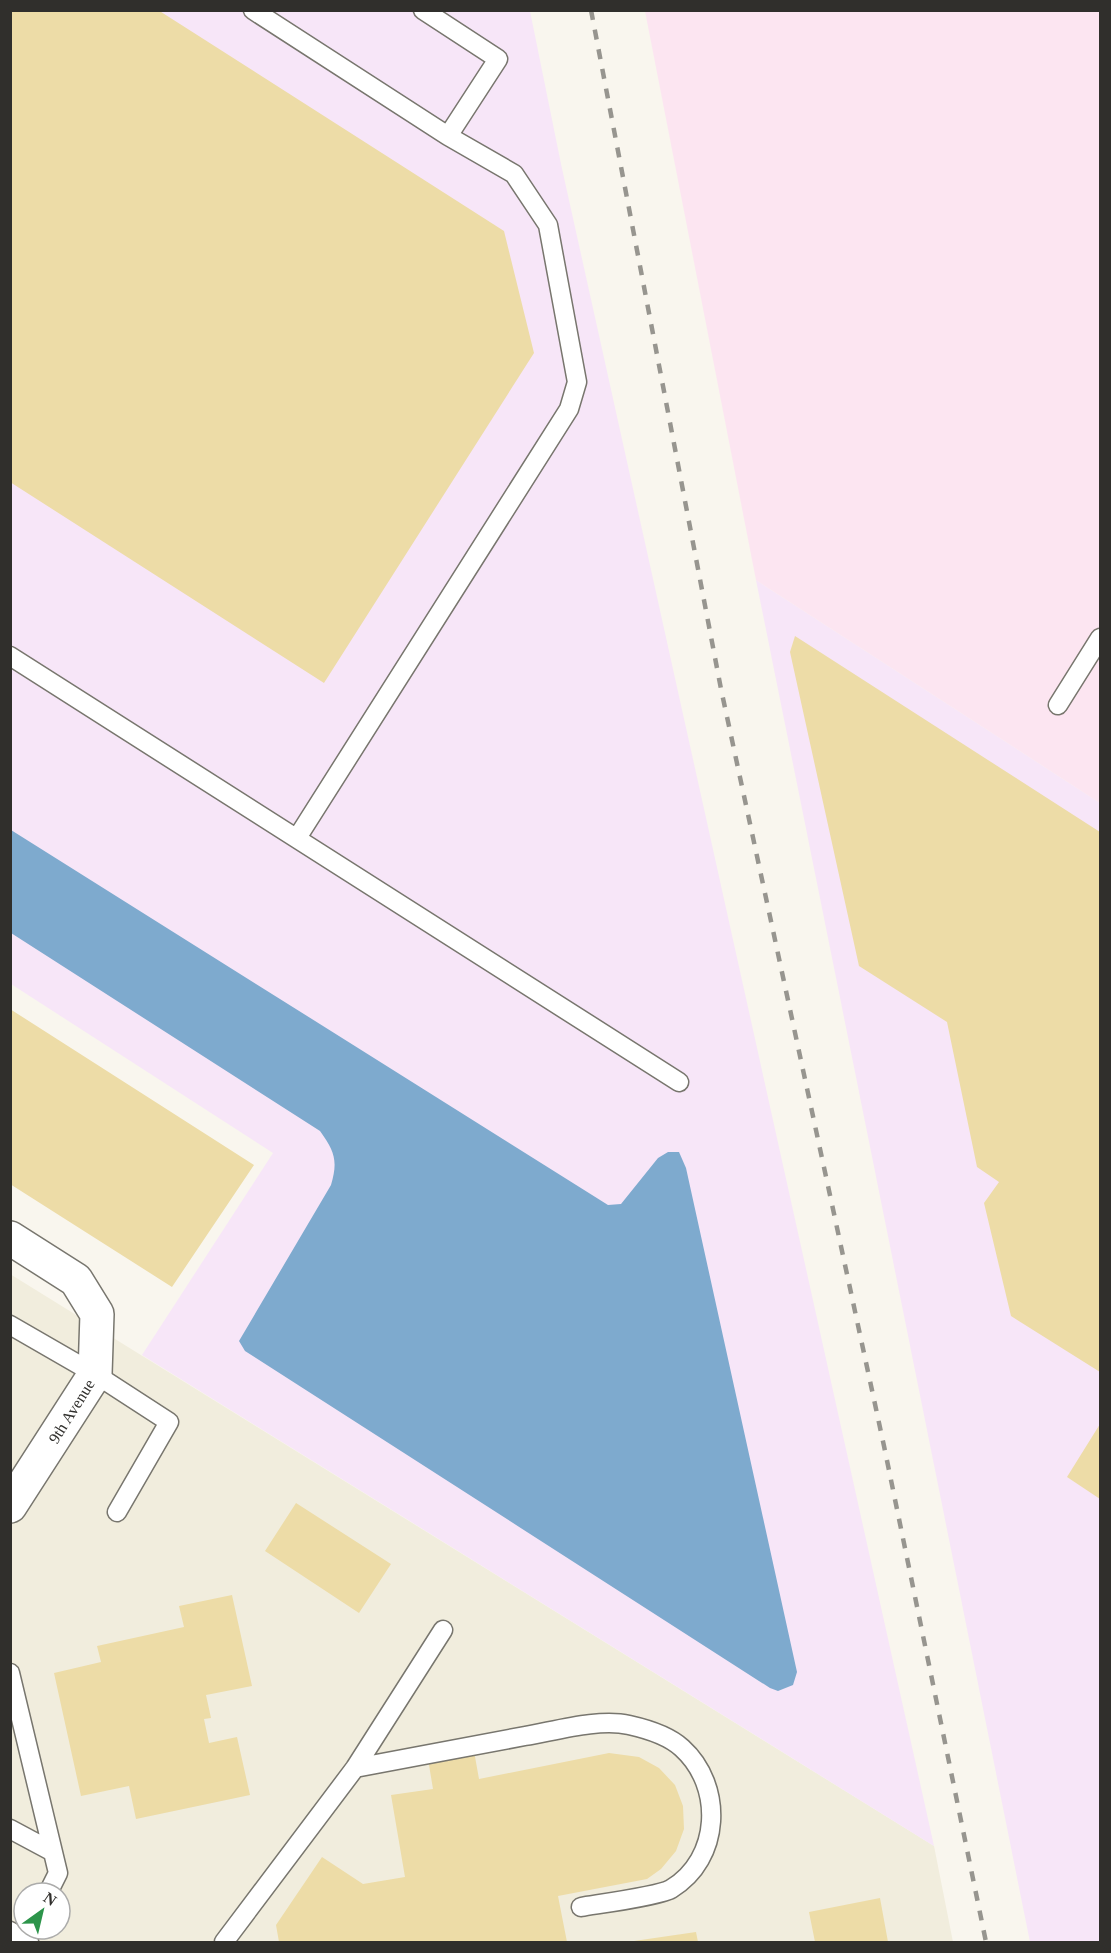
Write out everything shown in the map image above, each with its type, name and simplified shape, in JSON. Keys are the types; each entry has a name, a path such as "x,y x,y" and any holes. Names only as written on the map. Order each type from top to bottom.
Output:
{"street":[{"name":"9th Avenue","path":"10,1238 76,1280 97,1314 95,1374 10,1506"}],"lane":[{"path":"253,10 448,136 514,174 548,225 577,382 568,409 297,838"},
{"path":"423,10 498,59 448,136"},
{"path":"1058,705 1101,638"},
{"path":"10,656 679,1082"},
{"path":"10,1325 95,1374 169,1422 117,1512"},
{"path":"224,1942 355,1768 443,1630"},
{"path":"11,1682 58,1873 54,1881"},
{"path":"355,1768 585,1725 626,1724 658,1733 682,1747 701,1770 711,1800 710,1836 698,1858 689,1872 670,1890 581,1907"},
{"path":"10,1829 53,1852"}],"shaded area":[{"path":"10,11 530,11 561,164 934,1846 142,1355 273,1153 11,984"},
{"path":"645,11 1100,11 1100,803 756,580"},
{"path":"756,580 1100,803 1100,1942 1030,1942"},
{"path":"10,1274 934,1846 953,1942 11,1942"}],"water":[{"path":"11,830 608,1205 621,1204 658,1158 668,1152 679,1152 686,1168 797,1672 793,1685 778,1691 770,1688 245,1351 239,1341 331,1185 335,1163 332,1151 320,1131 11,933"}],"building":[{"path":"10,10 158,10 504,231 534,353 324,683 10,482"},
{"path":"795,636 1100,832 1100,1372 1011,1316 984,1203 999,1182 977,1167 947,1022 859,966 790,652"},
{"path":"10,1009 254,1165 172,1287 10,1184"},
{"path":"1100,1424 1100,1499 1067,1477"},
{"path":"296,1503 391,1564 359,1613 265,1551"},
{"path":"232,1595 252,1686 206,1695 211,1718 204,1719 209,1743 237,1737 250,1795 136,1819 129,1786 81,1796 54,1673 101,1662 97,1646 184,1627 179,1606"},
{"path":"474,1751 479,1779 609,1753 639,1757 659,1768 675,1785 683,1806 684,1829 676,1851 661,1869 647,1879 558,1896 567,1942 279,1942 276,1925 322,1857 363,1884 405,1877 391,1795 433,1789 428,1759"},
{"path":"880,1898 888,1942 815,1942 809,1912"},
{"path":"696,1932 698,1942 634,1942 634,1941"}],"railway":[{"path":"591,10 721,689 884,1446 986,1942"}]}
